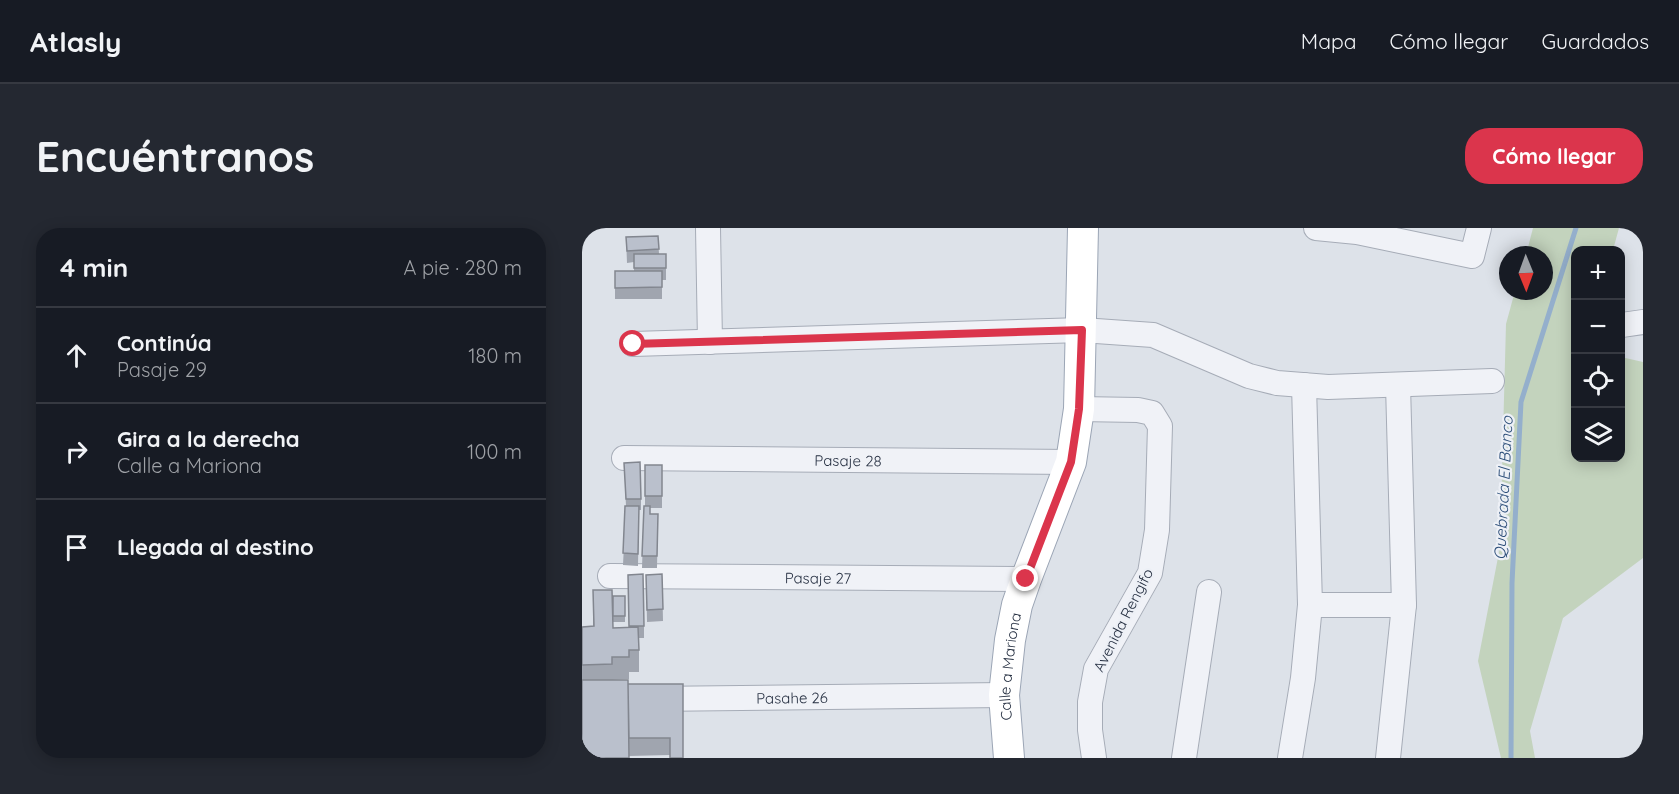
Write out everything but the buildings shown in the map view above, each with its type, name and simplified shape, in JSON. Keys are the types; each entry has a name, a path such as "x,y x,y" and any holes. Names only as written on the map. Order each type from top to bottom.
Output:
{"main road":[{"name":"Calle a Mariona","path":"1010,758 1004,694 1017,604 1071,462 1079,409 1083,228"}],"street":[{"path":"708,228 710,342"},
{"path":"1316,228 1358,230 1472,256 1479,228"},
{"path":"633,344 1082,330 1153,335 1249,376 1277,383 1329,387 1492,381"},
{"path":"1290,758 1303,678 1310,605 1304,385"},
{"path":"1388,758 1404,605 1398,385"},
{"name":"Avenida Rengifo","path":"1079,409 1138,410 1152,413 1160,426 1157,530 1150,573 1096,669 1090,702 1090,730 1094,758"},
{"name":"Pasaje 28","path":"624,458 1071,462"},
{"name":"Pasaje 27","path":"610,576 1026,579"},
{"path":"1184,758 1209,592"},
{"path":"1310,605 1404,605"},
{"name":"Pasahe 26","path":"629,699 1004,694"}],"green space":[{"path":"1533,228 1619,228 1614,246 1571,246 1571,462 1625,462 1625,358 1643,362 1643,558 1563,618 1530,731 1535,758 1501,758 1478,661 1500,547 1506,324 1513,300 1553,300 1553,246 1528,246"}],"waterway":[{"name":"Quebrada El Banco","path":"1511,758 1512,583 1521,402 1576,228"}],"route":[{"path":"633,344 1082,330 1079,409 1071,462 1026,579"}]}
